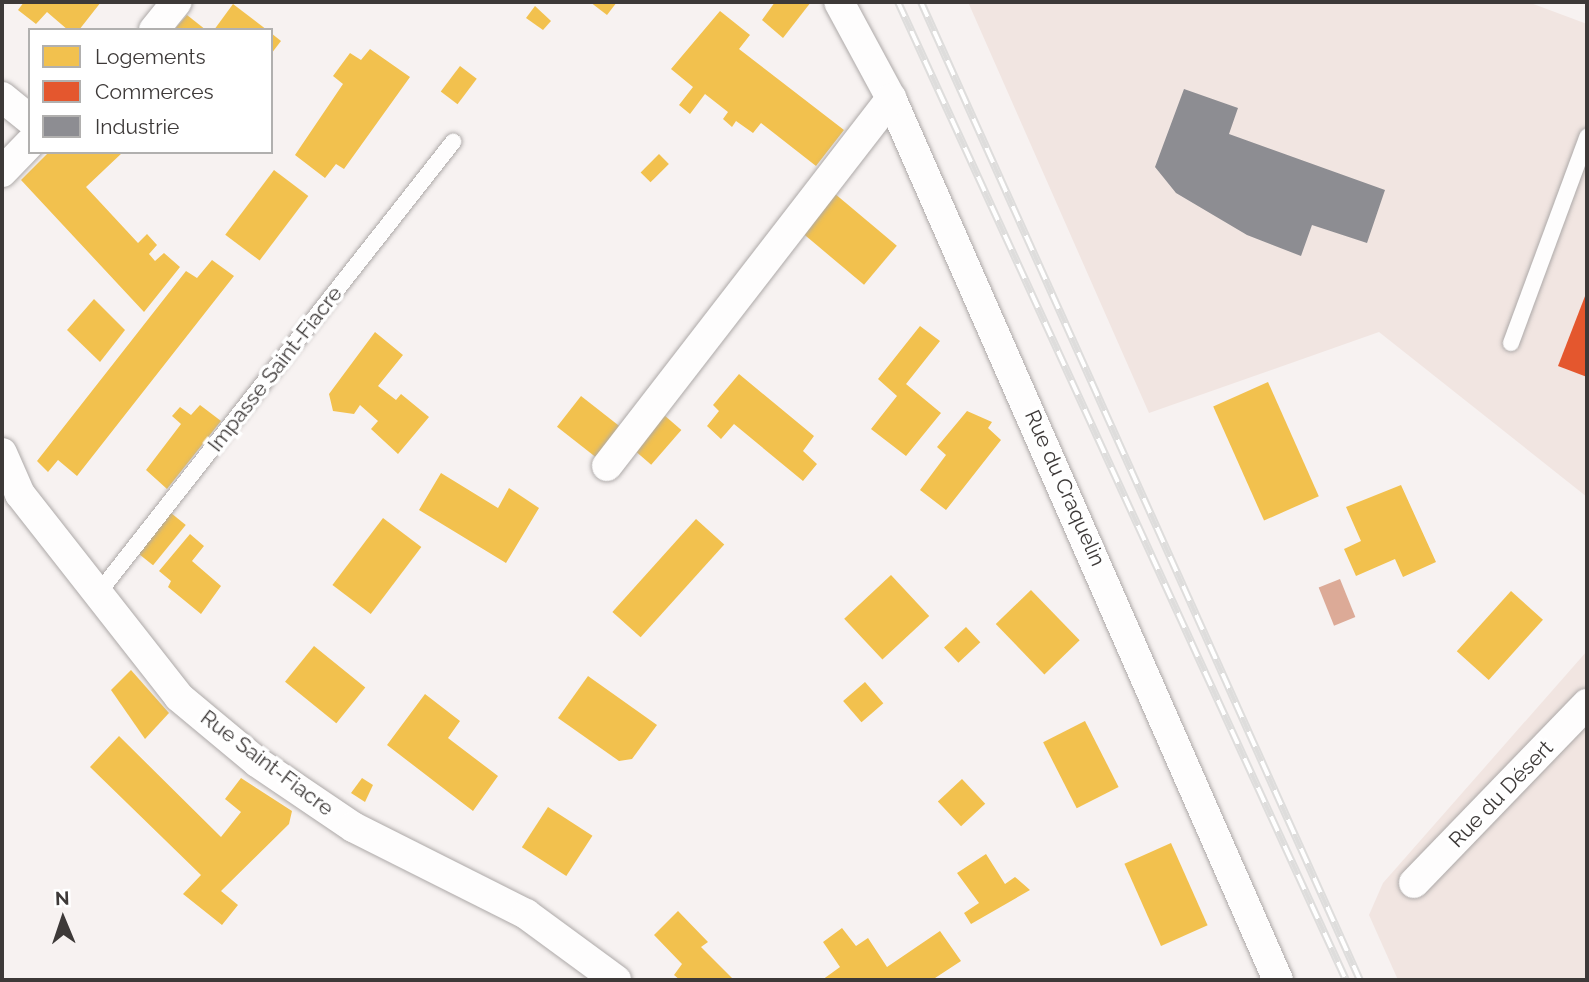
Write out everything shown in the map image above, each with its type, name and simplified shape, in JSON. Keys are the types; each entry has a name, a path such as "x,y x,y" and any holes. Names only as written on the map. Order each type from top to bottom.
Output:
{"street":[{"path":"155,28 177,2"},
{"name":"Rue du Craquelin","path":"839,2 891,98 1278,980"},
{"path":"2,97 28,118"},
{"path":"607,466 891,98"},
{"path":"2,173 28,145"},
{"name":"Rue Saint-Fiacre","path":"2,453 20,494 96,596 179,697 257,762 353,827 526,914 616,980"},
{"name":"Rue du Désert","path":"1414,883 1587,704"}],"lane":[{"path":"1511,344 1587,137"},
{"name":"Impasse Saint-Fiacre","path":"96,596 453,142"}],"shaded area":[{"path":"968,2 1528,2 1587,24 1587,497 1379,332 1149,413"},
{"path":"1340,579 1355,617 1334,626 1319,588"},
{"path":"1587,651 1587,980 1398,980 1369,915 1383,883"}],"building: Logements":[{"path":"24,2 101,2 81,28 66,28 47,12 36,24 18,10"},
{"path":"590,2 617,2 607,15"},
{"path":"775,2 811,2 783,38 762,20"},
{"path":"233,4 264,28 215,28"},
{"path":"535,6 551,21 543,30 526,18"},
{"path":"720,11 750,35 739,49 844,130 816,166 761,123 753,133 736,121 732,127 723,119 728,112 705,94 690,114 679,105 693,87 671,69"},
{"path":"187,15 203,28 176,28"},
{"path":"273,35 281,41 273,51"},
{"path":"370,49 410,77 344,169 336,164 325,178 295,155 343,84 333,76 350,53 361,60"},
{"path":"460,66 477,79 458,104 441,92"},
{"path":"47,154 121,154 86,187 138,243 147,234 157,245 149,254 155,261 164,253 180,267 144,312 21,180"},
{"path":"659,154 669,164 651,182 641,172"},
{"path":"274,170 308,196 260,261 225,235"},
{"path":"834,193 897,246 864,285 801,232"},
{"path":"212,260 234,276 77,476 58,460 48,472 37,461 186,271 197,278"},
{"path":"94,299 125,330 100,362 67,330"},
{"path":"920,326 940,341 906,384 941,413 906,456 871,429 897,396 878,379"},
{"path":"375,332 403,355 378,386 396,400 401,394 429,417 398,454 371,429 378,421 360,405 354,414 333,411 329,394"},
{"path":"739,374 814,436 803,451 817,464 803,481 734,424 721,439 707,426 719,411 713,405"},
{"path":"1268,382 1319,496 1264,521 1213,406"},
{"path":"581,396 621,427 597,458 557,427"},
{"path":"200,405 221,421 167,489 146,470 181,424 172,416 180,407 191,415"},
{"path":"967,411 992,422 988,428 1001,440 946,510 920,490 946,455 937,447"},
{"path":"664,415 681,430 651,465 634,450"},
{"path":"441,473 498,508 509,488 539,508 506,563 419,510"},
{"path":"1401,485 1436,562 1403,577 1395,559 1356,576 1344,549 1361,541 1346,507"},
{"path":"171,513 186,525 153,565 138,553"},
{"path":"383,518 421,547 371,614 332,585"},
{"path":"696,519 724,544 641,637 612,612"},
{"path":"190,534 204,546 192,561 221,586 201,614 168,587 171,581 159,571"},
{"path":"891,575 929,616 882,660 844,619"},
{"path":"1031,590 1080,640 1044,674 996,624"},
{"path":"1511,591 1543,620 1489,680 1457,651"},
{"path":"966,627 980,642 958,663 944,647"},
{"path":"314,646 365,688 336,723 285,682"},
{"path":"131,670 169,713 145,739 111,690"},
{"path":"588,676 657,725 632,759 619,761 558,718"},
{"path":"865,682 883,703 861,722 843,701"},
{"path":"425,694 460,721 448,738 498,776 473,811 387,745"},
{"path":"1085,721 1119,787 1077,808 1043,742"},
{"path":"119,736 221,837 241,812 225,799 241,778 292,811 289,824 221,891 238,905 222,925 183,894 201,875 90,767"},
{"path":"362,778 373,785 365,802 351,793"},
{"path":"962,779 985,804 961,826 938,802"},
{"path":"548,807 592,836 566,876 522,847"},
{"path":"1171,843 1208,925 1161,946 1124,864"},
{"path":"986,854 1005,884 1015,877 1030,890 971,924 964,913 979,903 957,873"},
{"path":"678,911 708,942 701,947 734,980 680,980 674,975 682,964 654,935"},
{"path":"842,928 856,946 868,938 887,967 940,931 961,961 932,980 822,980 840,967 823,942"}],"building: Commerces":[{"path":"1587,291 1587,377 1558,366"}],"building: Industrie":[{"path":"1184,89 1238,108 1229,134 1385,190 1367,243 1312,225 1301,256 1247,235 1176,193 1155,167"}],"railway":[{"path":"898,2 1346,980"},
{"path":"921,2 1360,980"}]}
